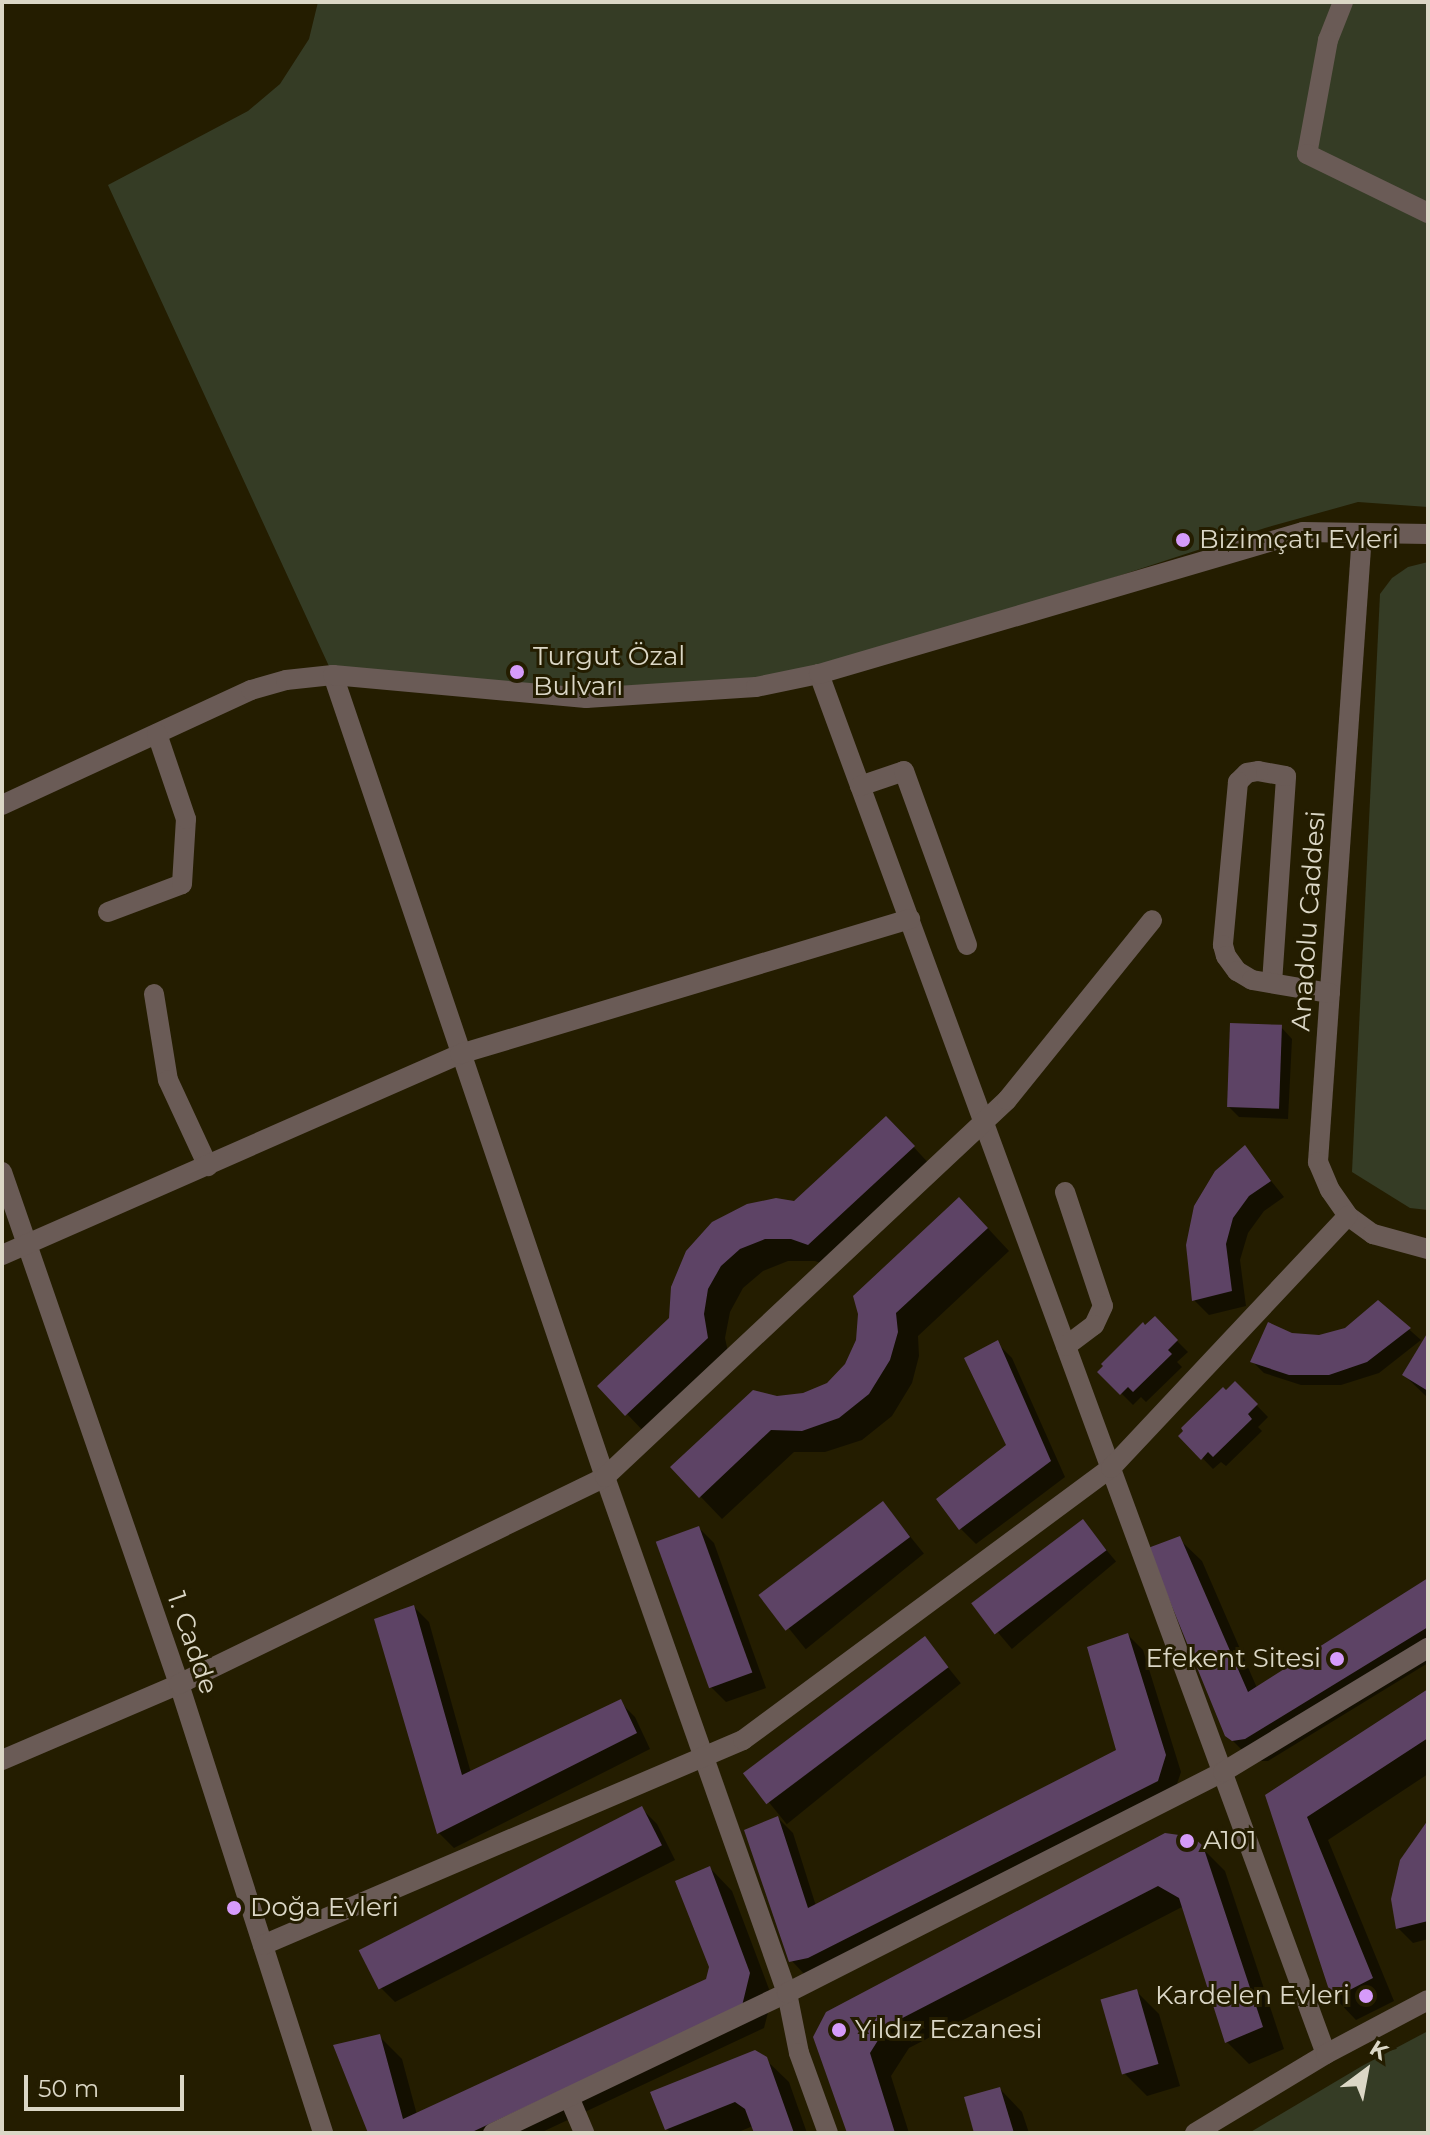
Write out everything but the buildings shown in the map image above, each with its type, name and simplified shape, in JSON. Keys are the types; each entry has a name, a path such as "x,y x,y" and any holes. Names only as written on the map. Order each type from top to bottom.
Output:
{"street":[{"path":"1343,2 1328,40 1307,154 1428,213"},
{"path":"2,805 251,690 286,680 333,675 586,698 756,687 819,674 1303,532 1428,534"},
{"path":"1362,534 1428,544"},
{"name":"Anadolu Caddesi","path":"1362,534 1318,1162 1330,1190 1348,1216 1373,1234 1428,1249"},
{"path":"819,674 1326,2054"},
{"path":"333,675 605,1477 787,1993 799,2053 828,2133"},
{"path":"108,912 182,884 187,849 186,819 157,734"},
{"path":"860,786 904,771 967,945"},
{"path":"1272,983 1286,776 1258,771 1247,773 1238,782 1223,945 1226,956 1237,971 1252,980 1330,993"},
{"path":"2,1255 460,1054 910,919"},
{"path":"2,1760 179,1684 605,1477 983,1124 1019,1086 1152,920"},
{"path":"154,994 168,1080 208,1166"},
{"name":"1. Cadde","path":"2,1172 179,1684 323,2133"},
{"path":"1065,1192 1103,1298 1098,1319 1066,1346"},
{"path":"263,1945 706,1759 743,1740 1111,1468 1348,1216"},
{"path":"493,2133 787,1993 1223,1772 1428,1648"},
{"path":"1195,2133 1326,2054 1428,2000"},
{"path":"569,2097 584,2133"}],"green space":[{"path":"318,2 1428,2 1428,507 1358,502 1265,528 819,674 659,696 333,675 108,185 248,111 280,84 309,39"},
{"path":"1428,562 1428,1210 1410,1208 1352,1172 1380,594 1392,578 1408,567"},
{"path":"1428,2031 1428,2133 1249,2133 1362,2066"}],"place":[{"name":"Bizimçatı Evleri","path":"1183,540"},
{"name":"Turgut Özal Bulvarı","path":"517,672"},
{"name":"Efekent Sitesi","path":"1337,1659"},
{"name":"A101","path":"1187,1841"},
{"name":"Doğa Evleri","path":"234,1908"},
{"name":"Kardelen Evleri","path":"1366,1996"},
{"name":"Yıldız Eczanesi","path":"839,2030"}]}
